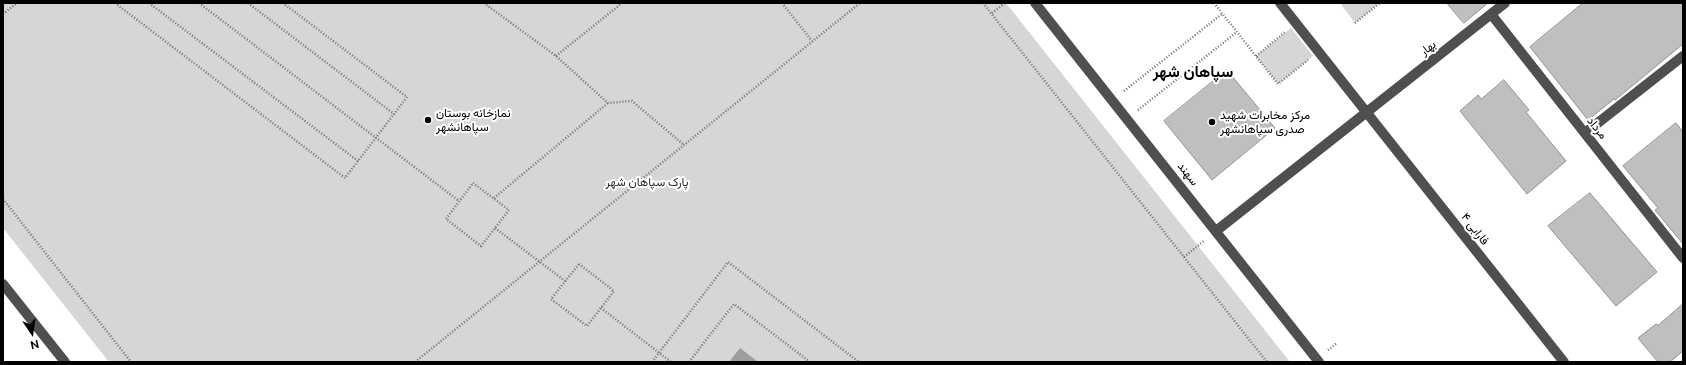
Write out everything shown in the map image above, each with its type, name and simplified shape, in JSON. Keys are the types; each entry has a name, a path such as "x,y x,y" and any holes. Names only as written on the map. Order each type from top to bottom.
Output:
{"street":[{"name":"سهند","path":"1035,3 1319,362"},
{"name":"فارابی ۴","path":"1280,3 1564,362"},
{"name":"بهار","path":"1216,231 1505,3"},
{"name":"مرداد","path":"1491,14 1682,254"},
{"path":"1585,134 1683,56"},
{"path":"3,284 65,362"}],"path":[{"path":"3,14 17,3"},
{"path":"115,3 345,178 407,97 283,3"},
{"path":"149,3 358,161"},
{"path":"199,3 459,201"},
{"path":"248,3 394,114"},
{"path":"484,3 556,56 608,103"},
{"path":"556,56 622,3"},
{"path":"782,3 812,41"},
{"path":"415,362 860,3"},
{"path":"983,3 1267,362"},
{"path":"992,13 1004,3"},
{"path":"1214,3 1278,84 1313,56"},
{"path":"1355,22 1380,3"},
{"path":"1112,100 1222,14"},
{"path":"1256,56 1291,28"},
{"path":"1127,119 1237,32"},
{"path":"494,199 608,103 632,101 684,145"},
{"path":"473,183 494,199 509,210 481,246 446,219 473,183"},
{"path":"3,199 132,362"},
{"path":"495,228 565,281"},
{"path":"1184,257 1216,231"},
{"path":"652,362 728,262 859,362"},
{"path":"579,264 614,291 601,308 587,326 551,299 579,264"},
{"path":"689,362 734,304 810,362"},
{"path":"601,308 671,362"}],"green space":[{"name":"پارک سپاهان شهر","path":"3,3 1006,3 1290,362 109,362 3,228"},
{"path":"1340,3 1380,3 1355,23"},
{"path":"1291,28 1313,56 1278,84 1256,56"}],"shaded area":[{"path":"740,348 758,362 729,362"}],"building":[{"path":"1447,3 1488,3 1464,23"},
{"path":"1583,3 1683,3 1683,44 1615,100 1614,99 1588,120 1530,47"},
{"path":"1227,70 1275,128 1212,180 1164,121"},
{"path":"1504,80 1529,110 1526,112 1566,161 1527,194 1460,111 1478,95 1481,99"},
{"path":"1676,123 1683,132 1683,244 1655,210 1658,208 1623,166"},
{"path":"1590,193 1657,272 1616,306 1548,226"},
{"path":"1683,304 1683,351 1670,362 1658,362 1638,338 1656,324 1658,325"}],"place":[{"name":"نمازخانه بوستان سپاهانشهر","path":"428,120"},
{"name":"مرکز مخابرات شهید صدری سپاهانشهر","path":"1212,122"}],"district":[{"name":"سپاهان شهر","path":"1193,72"}]}
